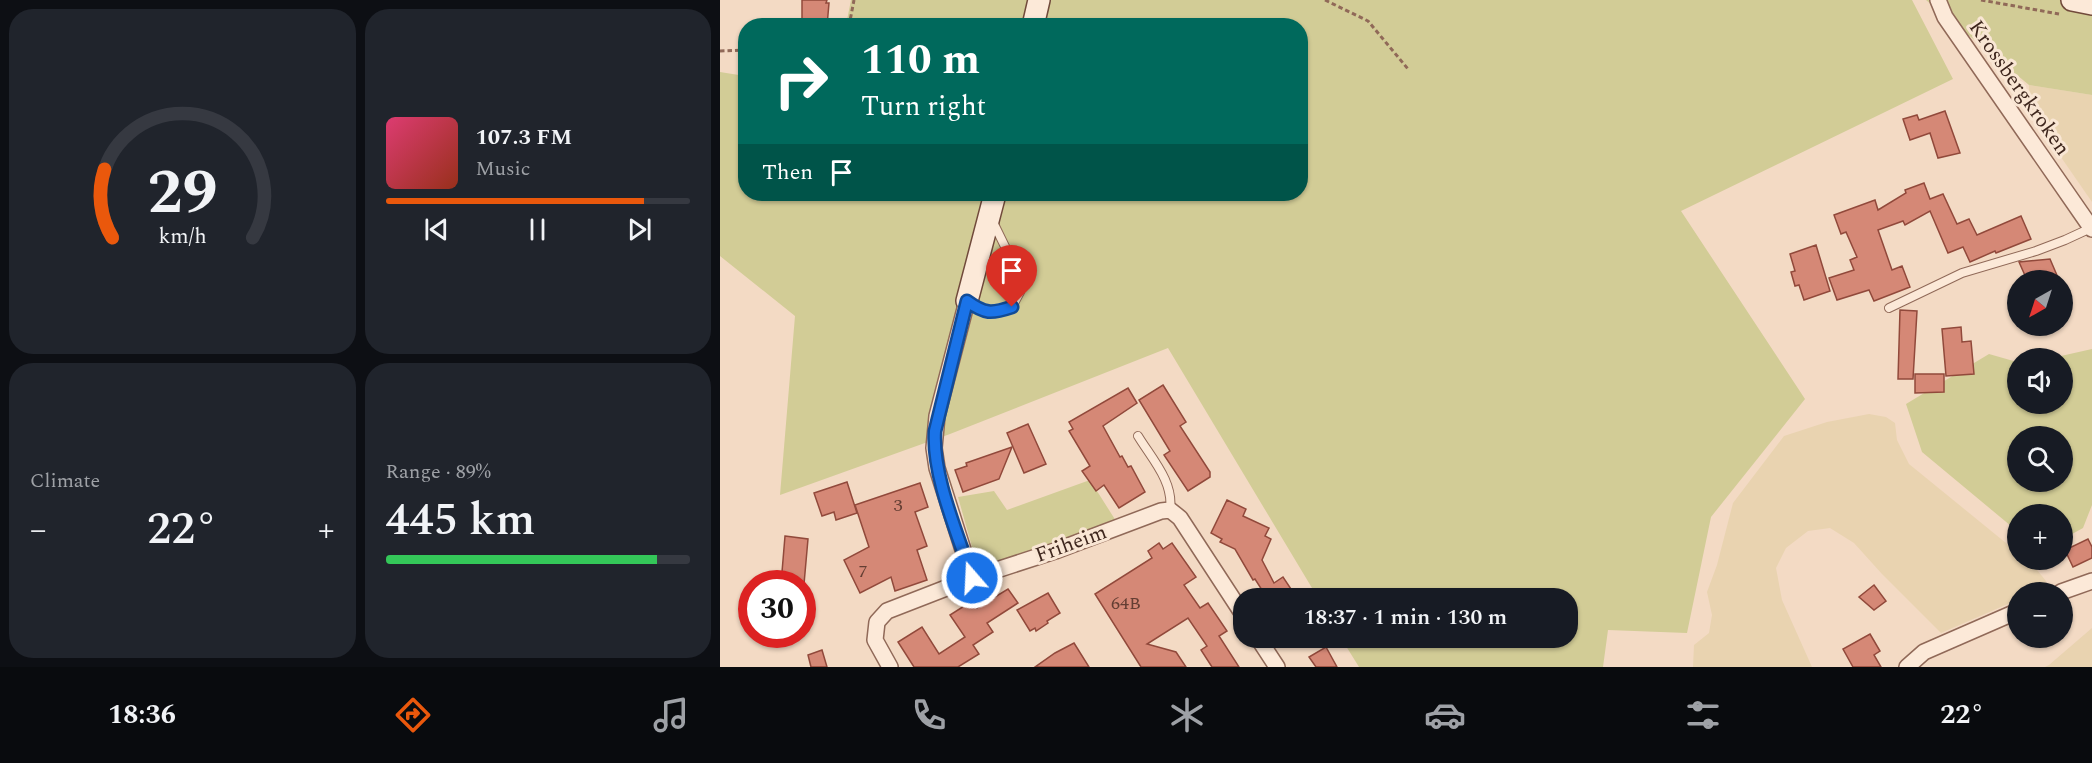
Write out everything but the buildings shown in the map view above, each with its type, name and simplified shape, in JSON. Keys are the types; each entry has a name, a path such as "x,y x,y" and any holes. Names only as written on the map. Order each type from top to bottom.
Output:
{"street":[{"path":"1035,18 1039,0"},
{"name":"Krossbergkroken","path":"1938,0 1945,17 2091,228"},
{"path":"2065,7 2092,4"},
{"path":"972,578 937,468 934,448 938,416 993,201"},
{"path":"1170,510 1180,518 1233,599"},
{"name":"Friheim","path":"890,667 875,640 877,622 887,611 972,578 1161,511 1170,510"},
{"path":"2073,588 2092,581"},
{"path":"1907,667 1924,652 2007,616"},
{"path":"1265,648 1277,667"}],"lane":[{"path":"967,301 981,311 996,312 1012,307 1020,292 1017,271 990,216"},
{"name":"Krossbergkroken","path":"1889,308 1962,273 2036,251 2091,228"},
{"path":"1138,436 1170,489 1170,510"}],"path":[{"path":"851,18 854,0"},
{"path":"1325,0 1368,21 1408,69"},
{"path":"1982,0 2065,7"},
{"path":"720,51 738,50"}],"shaded area":[{"path":"851,0 1912,0 1953,79 1681,211 1805,399 1711,517 1687,633 1608,630 1603,667 1359,667 1347,648 1578,648 1578,588 1312,588 1168,348 950,434 780,495 795,316 720,256 720,72 738,75 738,201 1308,201 1308,18 847,18"},
{"path":"1926,0 2092,0 2092,95 2029,85"},
{"path":"2029,85 2092,95 2092,202 2029,111"},
{"path":"2092,349 2092,505 2083,528 2073,534 2073,504 2007,504 2007,523 1922,452 1906,404 1989,354 2007,359 2007,414 2073,414 2073,353"},
{"path":"1869,414 1886,417 1895,423 1897,440 1909,464 2007,544 2007,570 2037,570 2046,582 2007,582 2007,604 1941,633 1854,543 1830,528 1808,531 1786,548 1776,568 1782,600 1812,667 1693,667 1694,645 1709,633 1712,615 1707,592 1717,565 1733,503 1784,436 1827,422"},
{"path":"1090,480 1116,521 995,566 993,562 983,561 974,554 958,497 994,491 1007,510"},
{"path":"2092,628 2092,667 2045,667 2069,648 2073,648 2073,644"}],"route":[{"path":"972,578 937,468 934,448 935,431 967,301 981,311 996,312 1012,307"}]}
